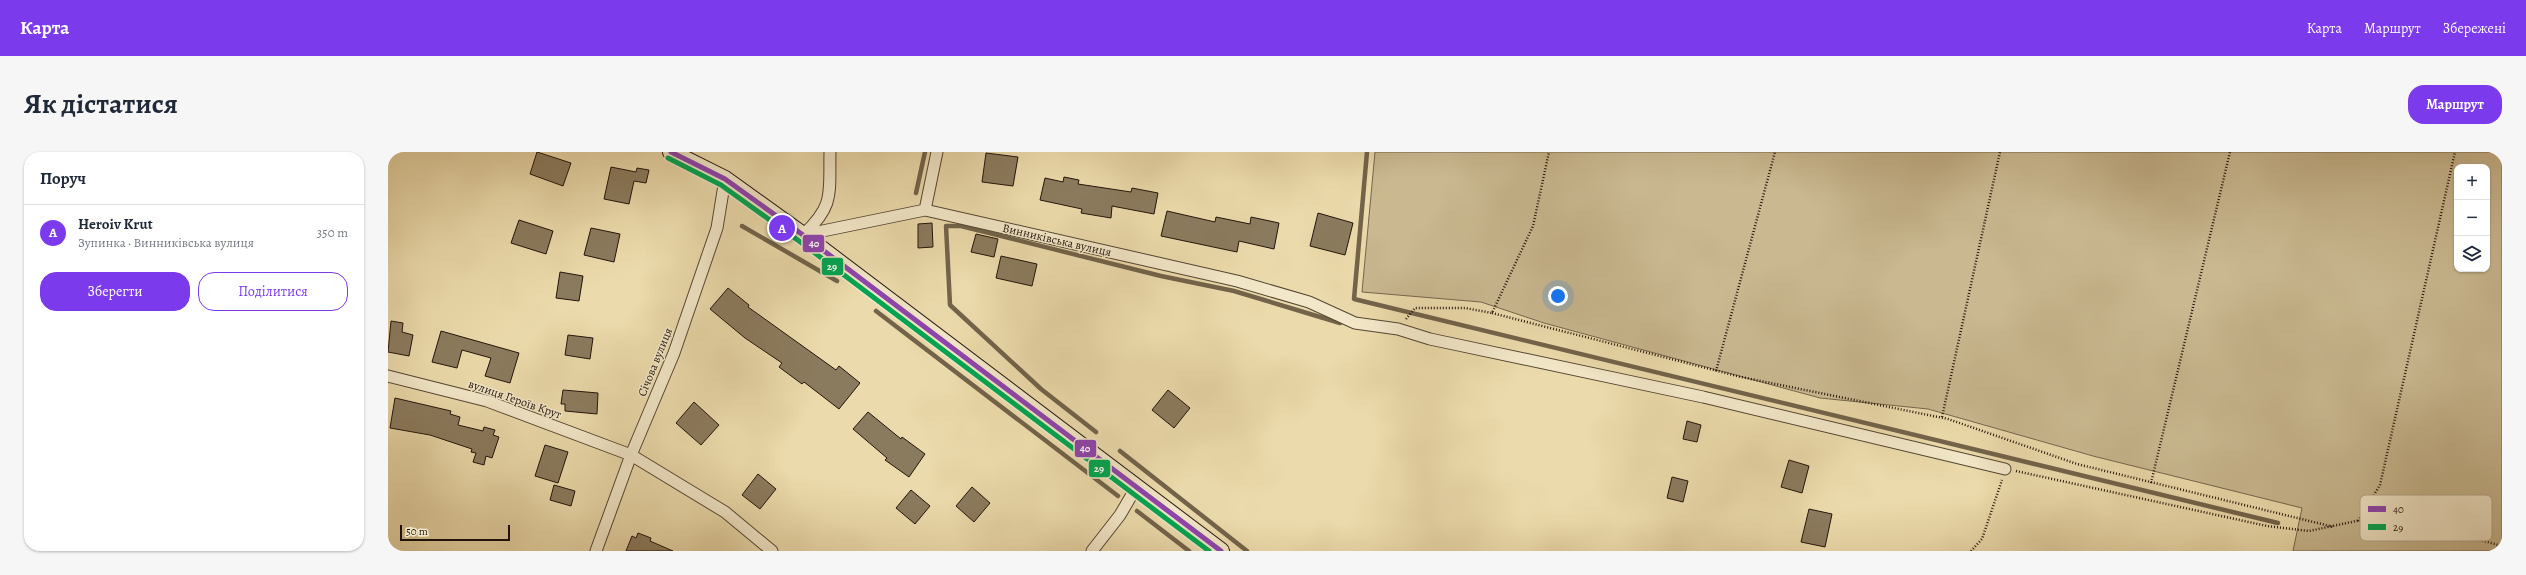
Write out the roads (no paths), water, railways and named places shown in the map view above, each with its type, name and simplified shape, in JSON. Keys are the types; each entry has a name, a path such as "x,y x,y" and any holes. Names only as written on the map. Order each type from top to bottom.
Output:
{"main road":[{"path":"671,152 725,179 803,235 1221,551"}],"street":[{"path":"803,235 820,219 826,209 830,152"},
{"path":"925,210 936,152"},
{"name":"Січова вулиця","path":"596,551 631,455 674,353 718,228 725,179"},
{"name":"Винниківська вулиця","path":"803,235 925,210 1237,281 1309,302 1355,323 1398,329 1430,339 1703,397 2005,469"},
{"name":"вулиця Героїв Крут","path":"388,376 487,401 631,455 725,512 772,551"},
{"path":"1092,551 1120,515 1137,486"}],"waterway":[{"path":"916,193 925,152"},
{"path":"1367,152 1354,299 2278,523"},
{"path":"742,226 837,281"},
{"path":"1096,432 1041,389 950,305 946,226 961,226 1161,276 1234,291 1340,323"},
{"path":"876,311 1118,496"},
{"path":"1120,451 1247,551"},
{"path":"1137,511 1189,551"}],"place":[{"name":"Heroiv Krut","path":"782,228"}]}
